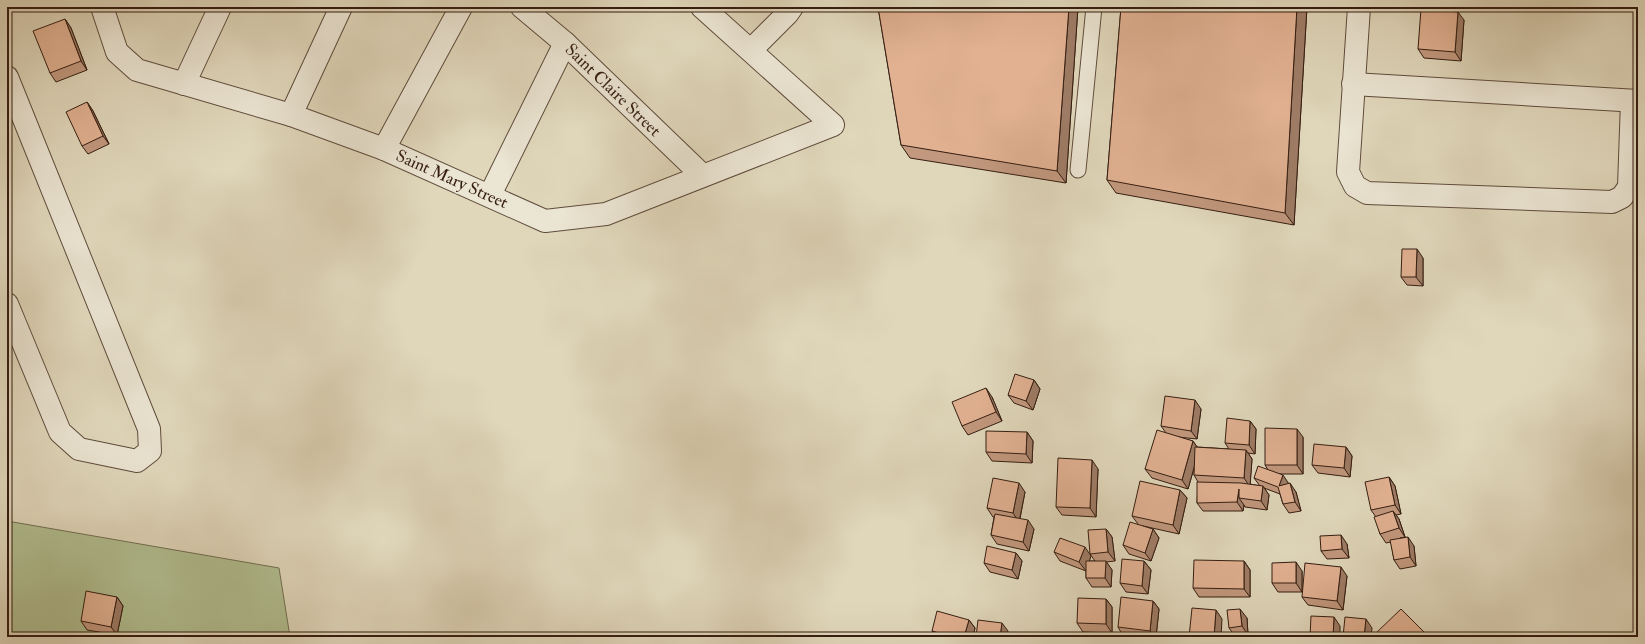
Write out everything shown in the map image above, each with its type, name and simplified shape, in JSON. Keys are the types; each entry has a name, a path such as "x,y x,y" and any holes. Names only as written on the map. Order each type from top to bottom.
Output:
{"street":[{"name":"Saint Mary Street","path":"102,7 117,52 136,70 291,115 384,149 490,195 545,221 606,214 702,175 833,125 751,50"},
{"path":"184,84 220,7"},
{"path":"291,115 341,7"},
{"path":"384,149 461,7"},
{"name":"Saint Claire Street","path":"522,7 565,43 702,175"},
{"path":"702,7 751,50 788,14 792,7"},
{"path":"1353,84 1635,101 1629,187 1622,198 1612,202 1367,193 1355,186 1348,172 1353,84 1359,7"},
{"path":"490,195 565,43"},
{"path":"7,77 149,429 150,451 137,460 79,449 60,432 7,304"}],"lane":[{"path":"1078,170 1094,7"}],"green space":[{"path":"7,521 279,568 290,637 7,637"}],"building":[{"path":"878,7 1069,7 1057,171 901,145"},
{"path":"1121,7 1297,7 1285,213 1107,180"},
{"path":"1421,9 1458,12 1455,52 1418,49"},
{"path":"65,19 81,61 50,73 33,31"},
{"path":"87,102 103,136 82,146 66,112"},
{"path":"1402,249 1417,249 1416,277 1401,277"},
{"path":"1015,374 1034,380 1026,401 1008,395"},
{"path":"986,388 996,412 962,426 952,402"},
{"path":"1165,396 1195,400 1191,431 1161,426"},
{"path":"1227,418 1250,421 1249,445 1225,443"},
{"path":"1265,428 1297,429 1297,465 1265,465"},
{"path":"1157,430 1193,441 1182,480 1145,469"},
{"path":"986,431 1027,432 1026,454 986,452"},
{"path":"1314,444 1346,447 1344,468 1312,465"},
{"path":"1195,447 1246,450 1244,478 1194,475"},
{"path":"1058,458 1092,460 1090,508 1056,507"},
{"path":"1258,466 1283,475 1279,486 1290,483 1295,502 1283,504 1278,487 1254,478"},
{"path":"1389,477 1395,505 1371,510 1365,482"},
{"path":"993,478 1019,483 1013,513 987,508"},
{"path":"1140,481 1180,490 1173,525 1132,516"},
{"path":"1197,482 1241,483 1263,486 1261,501 1239,498 1239,489 1237,502 1197,503"},
{"path":"1393,511 1399,528 1380,534 1374,517"},
{"path":"995,514 1028,520 1023,542 991,535"},
{"path":"1130,522 1153,529 1145,553 1123,545"},
{"path":"1106,529 1108,552 1090,554 1088,530"},
{"path":"1341,535 1342,549 1321,551 1320,536"},
{"path":"1408,537 1410,557 1394,560 1390,540"},
{"path":"1060,538 1085,547 1079,562 1054,552"},
{"path":"987,546 1016,553 1012,570 984,563"},
{"path":"1122,559 1144,561 1142,586 1120,583"},
{"path":"1194,560 1244,561 1244,589 1193,588"},
{"path":"1086,561 1106,561 1105,578 1086,578"},
{"path":"1296,562 1296,583 1272,583 1272,563"},
{"path":"1305,563 1341,567 1337,601 1302,597"},
{"path":"86,591 117,597 111,627 81,621"},
{"path":"1121,597 1153,601 1150,631 1118,627"},
{"path":"1078,598 1106,599 1106,624 1077,623"},
{"path":"1192,608 1216,610 1214,637 1189,637"},
{"path":"1240,609 1242,626 1229,628 1227,610"},
{"path":"1401,609 1427,635 1425,637 1376,637 1374,635"},
{"path":"937,611 969,620 964,637 953,637 932,631"},
{"path":"1311,616 1334,617 1333,637 1310,637"},
{"path":"1345,617 1366,619 1364,637 1343,637"},
{"path":"978,620 1002,623 1000,637 976,637"},
{"path":"1121,634 1146,637 1120,637"}]}
